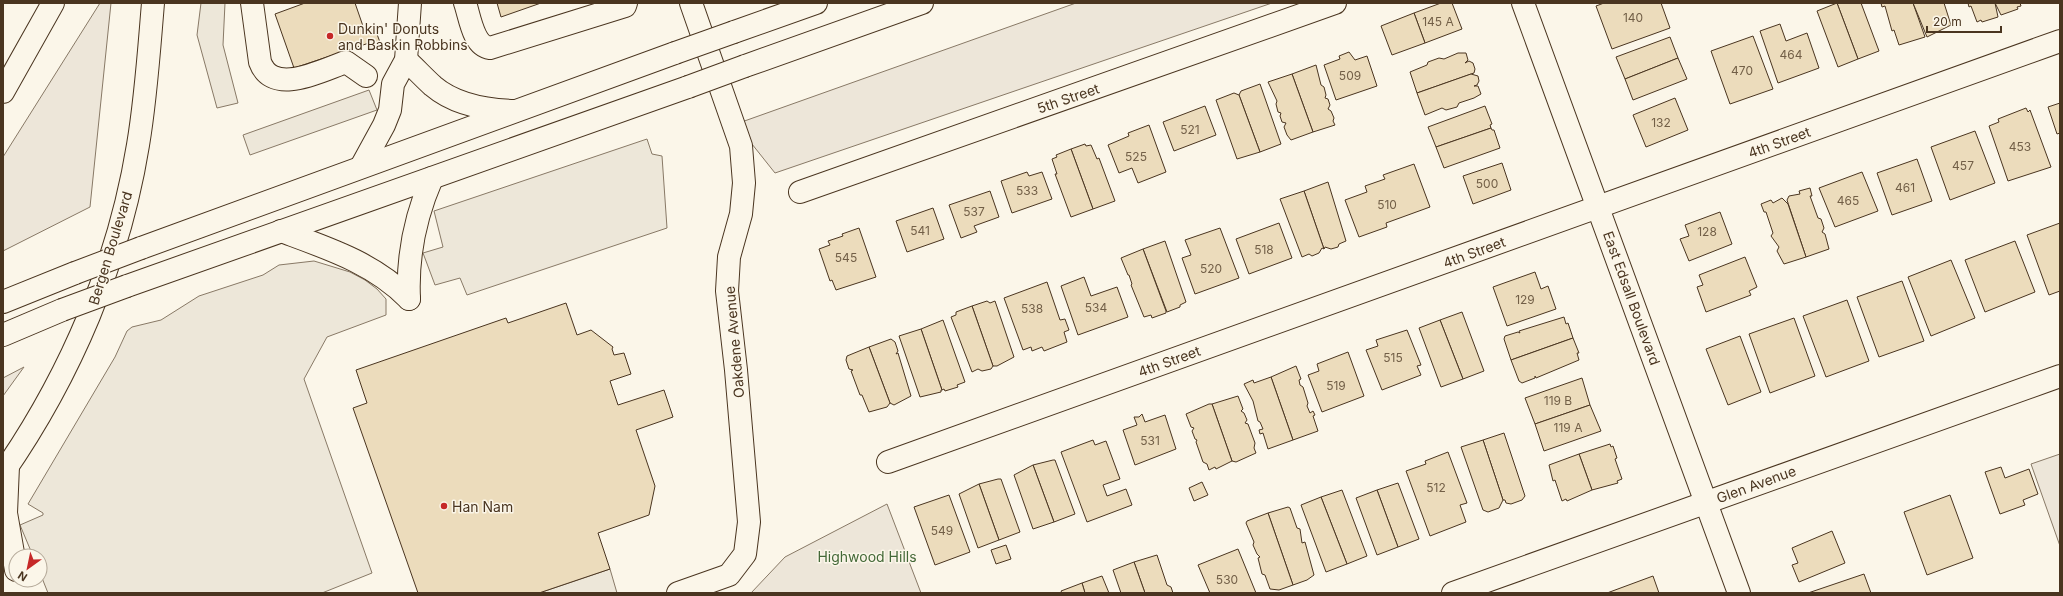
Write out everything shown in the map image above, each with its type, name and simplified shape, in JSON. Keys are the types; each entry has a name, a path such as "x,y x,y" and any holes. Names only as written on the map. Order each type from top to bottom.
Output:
{"main road":[{"path":"3,92 53,3"},
{"name":"Bergen Boulevard","path":"5,469 38,419 70,359 99,291 112,251 123,215 138,145 146,82 153,3"},
{"path":"252,3 260,62 264,70 272,77 289,81 346,62 366,76"},
{"path":"361,167 384,125 390,110 393,84 406,60 410,3"},
{"path":"465,3 478,41 485,47 493,48 625,6 626,3"},
{"name":"Oakdene Avenue","path":"678,593 728,575 745,554 749,522 736,370 727,291 729,257 742,214 744,183 740,146 691,3"},
{"path":"3,302 141,248 361,167 816,3"},
{"path":"3,335 62,310 127,286 922,3"},
{"name":"5th Street","path":"800,192 1335,3"},
{"name":"East Edsall Boulevard","path":"1523,3 1599,207 1739,593"},
{"name":"4th Street","path":"888,462 2060,41"},
{"path":"406,60 433,86 451,96 475,106 494,110 514,111"},
{"path":"281,231 330,249 366,265 390,281 409,299 409,266 413,236 432,178"},
{"name":"Glen Avenue","path":"1453,593 2060,376"},
{"path":"5,469 6,513 12,548"}],"green space":[{"path":"100,3 111,3 90,207 3,251 3,157"},
{"path":"1076,3 1272,3 775,173 736,124"},
{"path":"24,367 3,396 3,378"},
{"path":"2060,454 2060,546 2031,464"},
{"name":"Highwood Hills","path":"887,504 921,593 751,593 785,557"}],"shaded area":[{"path":"201,3 225,3 223,45 238,103 217,108 197,35"},
{"path":"369,90 377,110 250,155 243,135"},
{"path":"647,139 652,154 662,156 667,228 467,295 460,278 435,285 423,253 443,247 434,211"},
{"path":"314,261 350,272 365,280 377,289 386,299 386,315 327,337 304,379 372,573 322,593 48,593 46,588 48,588 48,548 30,548 20,525 43,515 43,513 28,504 115,357 127,331 132,327 161,320 199,296 263,275 279,265"},
{"path":"610,569 617,593 539,593"}],"building":[{"name":"Dunkin' Donuts and Baskin Robbins","path":"305,3 355,3 364,29 374,26 381,45 371,49 369,43 294,68 275,14"},
{"path":"497,3 541,3 501,17"},
{"path":"1441,3 1452,3 1462,29 1425,43 1414,13"},
{"path":"1604,3 1661,3 1670,28 1612,49 1596,6"},
{"path":"1837,3 1861,3 1879,51 1858,59"},
{"path":"1837,3 1858,59 1838,67 1817,11"},
{"path":"1881,3 1913,3 1925,37 1899,45 1894,30 1892,31 1885,6 1882,7"},
{"path":"1913,3 1944,3 1951,25 1927,37"},
{"path":"1968,3 1995,3 1998,17 1977,22 1971,6 1969,7"},
{"path":"1995,3 2020,3 2021,6 2017,7 2018,9 2001,15"},
{"path":"1414,13 1425,43 1392,55 1381,26"},
{"path":"1780,24 1786,41 1807,33 1819,68 1778,83 1760,31"},
{"path":"1753,36 1773,89 1730,104 1711,51"},
{"path":"1670,37 1678,58 1625,79 1616,57"},
{"path":"1349,52 1355,60 1367,56 1377,86 1336,100 1324,65 1340,59 1339,56"},
{"path":"1458,53 1466,53 1468,60 1465,63 1469,61 1473,63 1475,69 1474,73 1417,93 1410,72 1427,65 1428,62 1439,58 1444,59"},
{"path":"1678,58 1687,79 1633,100 1625,79"},
{"path":"1316,65 1321,85 1324,87 1326,95 1325,98 1328,99 1330,105 1328,109 1331,111 1335,125 1313,132 1292,74"},
{"path":"1292,74 1313,132 1291,140 1287,135 1284,127 1286,123 1282,122 1280,116 1281,113 1278,112 1276,104 1277,101 1268,82"},
{"path":"1471,74 1478,76 1479,81 1477,85 1474,86 1478,86 1481,94 1459,103 1457,107 1446,110 1442,108 1425,115 1417,93"},
{"path":"1260,84 1281,144 1260,152 1239,95 1241,91"},
{"path":"1234,93 1239,95 1260,152 1237,159 1216,100"},
{"path":"1675,98 1688,130 1646,147 1633,115"},
{"path":"2060,103 2060,133 2057,134 2048,107"},
{"path":"1205,106 1216,135 1174,151 1163,122"},
{"path":"1485,106 1492,124 1490,125 1491,128 1436,147 1428,127"},
{"path":"2026,108 2028,112 2030,110 2051,167 2008,181 1989,126 1999,122 1998,119"},
{"path":"1149,125 1166,172 1138,183 1132,168 1119,173 1108,145 1129,136 1128,133"},
{"path":"1491,128 1494,130 1500,148 1444,168 1436,147"},
{"path":"1975,131 1995,183 1950,200 1931,147"},
{"path":"1085,144 1086,146 1091,145 1097,159 1099,158 1115,201 1093,209 1071,149"},
{"path":"1071,149 1093,209 1071,217 1055,174 1057,174 1052,159 1057,157 1056,155"},
{"path":"1917,159 1932,201 1892,215 1877,173"},
{"path":"1502,163 1511,190 1473,204 1463,176"},
{"path":"1414,164 1430,207 1386,223 1387,227 1359,237 1345,200 1367,192 1365,186 1385,179 1383,175"},
{"path":"1027,172 1029,176 1042,172 1052,199 1012,213 1001,181"},
{"path":"1862,172 1878,211 1835,227 1819,188"},
{"path":"1328,182 1346,241 1339,244 1338,247 1331,249 1325,247 1324,249 1304,191"},
{"path":"1810,188 1812,196 1810,196 1818,218 1821,219 1824,228 1822,232 1825,234 1829,249 1806,257 1787,200 1789,196 1800,194 1799,191"},
{"path":"990,191 999,217 974,226 977,232 961,238 949,205"},
{"path":"1304,191 1324,249 1322,248 1319,253 1312,256 1309,254 1302,257 1280,199"},
{"path":"1782,198 1788,204 1806,257 1784,264 1777,251 1779,247 1771,236 1773,233 1766,212 1764,212 1761,204 1771,200 1773,203"},
{"path":"933,208 944,239 907,252 896,221"},
{"path":"1720,212 1732,244 1689,261 1680,239 1689,236 1685,225"},
{"path":"1279,223 1292,258 1249,274 1236,239"},
{"path":"2060,223 2060,291 2049,295 2027,235"},
{"path":"859,228 876,277 836,290 832,280 830,281 819,249 830,245 828,241"},
{"path":"1220,228 1239,278 1195,294 1182,258 1191,255 1185,240"},
{"path":"1165,241 1186,302 1180,305 1180,307 1167,312 1143,249"},
{"path":"2015,241 2035,292 1985,312 1965,260"},
{"path":"1143,249 1166,311 1166,313 1152,318 1151,315 1144,317 1131,285 1129,275 1121,258"},
{"path":"1745,257 1757,287 1749,291 1751,295 1706,312 1697,287 1703,285 1699,275"},
{"path":"1951,260 1975,318 1931,336 1908,277"},
{"path":"1535,272 1541,289 1548,286 1556,309 1507,326 1493,287"},
{"path":"1084,277 1091,296 1117,287 1128,317 1078,335 1061,286"},
{"path":"1902,281 1924,341 1879,357 1857,297"},
{"path":"1047,282 1060,320 1065,319 1069,330 1064,332 1067,342 1044,351 1042,347 1032,351 1031,347 1023,350 1004,298"},
{"path":"1847,300 1869,361 1826,377 1803,316"},
{"path":"987,301 990,303 995,301 1014,357 997,366 993,366 972,306"},
{"path":"566,303 577,335 591,330 613,347 612,349 614,355 624,353 631,374 610,381 618,405 664,390 673,417 636,430 655,486 649,515 598,533 610,569 539,593 418,593 353,408 367,403 356,370 506,318 508,323"},
{"path":"972,306 993,366 991,369 982,371 978,369 972,372 951,317 956,315 956,312"},
{"path":"1462,312 1484,371 1463,379 1440,320"},
{"path":"1564,317 1566,324 1568,323 1573,338 1511,360 1504,339 1505,336 1518,332 1520,333 1519,331"},
{"path":"1794,318 1815,376 1770,393 1749,334"},
{"path":"943,320 965,382 957,385 958,387 945,391 944,389 942,390 921,329"},
{"path":"1440,320 1463,379 1441,387 1419,328"},
{"path":"921,329 942,390 941,392 920,397 899,336"},
{"path":"1407,330 1421,365 1417,366 1421,375 1382,390 1366,350 1378,346 1376,340"},
{"path":"1740,336 1761,392 1728,405 1706,349"},
{"path":"1573,338 1579,353 1577,353 1579,360 1536,378 1535,376 1535,378 1522,383 1519,381 1511,360"},
{"path":"891,339 895,342 898,351 896,354 898,353 911,396 894,405 890,403 869,347"},
{"path":"869,347 890,403 887,407 869,412 862,395 860,395 851,371 853,370 849,369 846,360 847,356"},
{"path":"1348,352 1364,396 1322,412 1308,375 1319,371 1317,364"},
{"path":"1296,366 1301,379 1299,380 1300,385 1303,387 1308,403 1307,406 1310,413 1313,411 1315,415 1313,416 1318,431 1293,440 1271,377"},
{"path":"1271,377 1293,440 1268,449 1263,433 1260,434 1259,430 1263,429 1258,421 1253,401 1244,384 1253,380 1254,383"},
{"path":"1582,378 1590,405 1535,424 1525,398"},
{"path":"1238,396 1243,409 1241,411 1244,413 1247,420 1245,423 1248,424 1255,443 1254,448 1256,453 1236,462 1232,461 1212,404"},
{"path":"1212,404 1232,461 1216,469 1215,467 1209,470 1207,464 1203,462 1196,442 1197,440 1195,439 1192,431 1194,428 1191,427 1186,414"},
{"path":"1590,405 1601,431 1544,451 1535,424"},
{"path":"1142,414 1145,422 1165,415 1176,449 1135,465 1123,430 1137,425 1134,417 1139,417"},
{"path":"1504,433 1525,496 1522,500 1511,504 1506,503 1505,500 1503,500 1483,440"},
{"path":"1093,440 1095,445 1106,441 1120,479 1103,485 1107,496 1126,489 1132,505 1087,522 1061,452"},
{"path":"1483,440 1503,500 1499,508 1488,512 1483,510 1461,447"},
{"path":"1610,444 1611,447 1613,446 1617,458 1615,459 1622,479 1617,481 1618,483 1592,490 1579,454"},
{"path":"1448,452 1467,503 1460,505 1466,522 1430,536 1406,471 1426,464 1425,461"},
{"path":"1579,454 1592,490 1567,501 1566,499 1562,501 1555,480 1553,481 1549,465"},
{"path":"1055,460 1075,514 1054,522 1033,465"},
{"path":"1033,465 1054,522 1033,529 1014,475"},
{"path":"2001,467 2005,478 2029,469 2038,494 2023,500 2025,505 2000,514 1985,472"},
{"path":"1001,479 1020,532 999,540 979,484"},
{"path":"1202,482 1208,495 1194,501 1189,488"},
{"path":"1398,483 1419,539 1398,547 1377,490"},
{"path":"979,484 999,540 978,548 959,494"},
{"path":"1342,490 1367,556 1347,564 1321,497"},
{"path":"1377,490 1398,547 1377,555 1356,498"},
{"path":"949,495 970,552 935,565 914,507"},
{"path":"1950,495 1973,558 1927,575 1904,512"},
{"path":"1321,497 1347,564 1326,572 1301,505"},
{"path":"1288,507 1290,508 1297,528 1300,529 1302,543 1305,542 1314,575 1307,580 1293,585 1268,513"},
{"path":"1268,513 1293,585 1279,590 1270,589 1265,575 1262,574 1258,558 1260,557 1253,545 1254,542 1246,523 1247,521"},
{"path":"1832,531 1845,563 1799,582 1792,565 1798,563 1792,548"},
{"path":"1006,545 1011,559 996,564 991,550"},
{"path":"1238,549 1256,593 1210,593 1198,565"},
{"path":"1157,555 1167,585 1171,587 1173,593 1145,593 1134,562"},
{"path":"1134,562 1145,593 1121,593 1113,570"},
{"path":"1864,574 1871,593 1808,593"},
{"path":"1102,576 1109,593 1085,593 1082,583"},
{"path":"1653,576 1659,593 1607,593"},
{"path":"1082,583 1085,593 1062,593 1061,591"}],"place":[{"name":"Dunkin' Donuts and Baskin Robbins","path":"330,36"},
{"name":"Han Nam","path":"444,506"}]}
